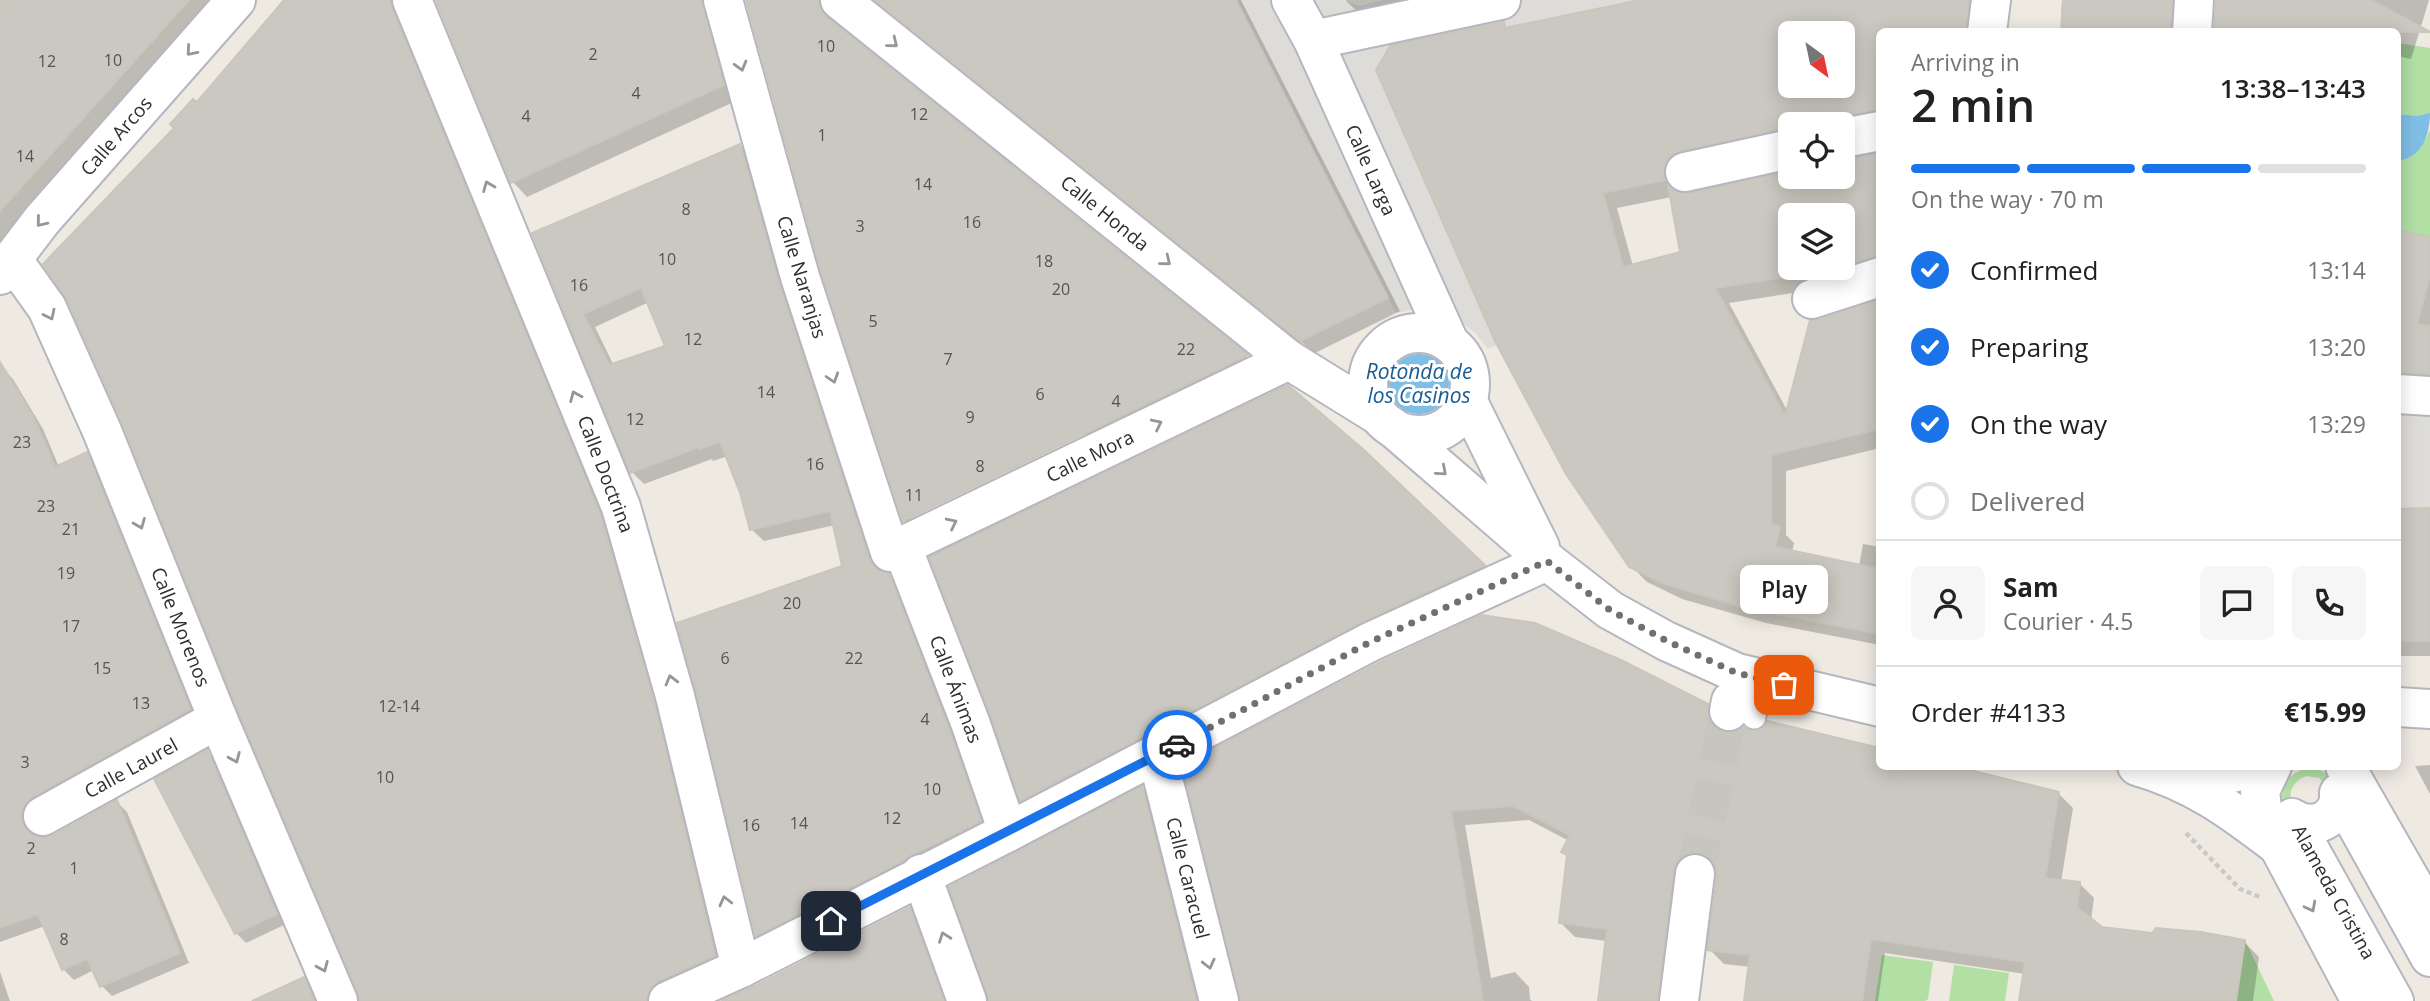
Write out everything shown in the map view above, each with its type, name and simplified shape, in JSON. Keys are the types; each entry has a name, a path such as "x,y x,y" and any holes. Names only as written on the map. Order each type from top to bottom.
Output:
{"street":[{"name":"Calle Arcos","path":"6,267 42,220 236,0"},
{"name":"Calle Doctrina","path":"412,0 621,507 675,695 741,968"},
{"name":"Calle Naranjas","path":"723,0 800,277 896,549"},
{"name":"Calle Honda","path":"840,0 1289,360 1384,420"},
{"name":"Calle Larga","path":"1291,0 1313,40 1449,342"},
{"path":"1313,40 1500,0"},
{"path":"1988,28 1991,0"},
{"path":"2192,28 2194,0"},
{"path":"1855,136 1876,132"},
{"path":"1685,172 1778,152"},
{"name":"Calle Morenos","path":"6,267 47,308 102,431 218,719 338,1001"},
{"path":"1812,299 1876,277"},
{"path":"1384,420 1406,433 1424,435 1440,430 1454,421 1470,392 1470,376 1465,360 1449,342 1426,333 1409,333 1394,339 1381,350 1371,365 1368,382 1370,399 1384,420 1547,561 1610,610 1667,641 1737,673 1876,706"},
{"name":"Calle Mora","path":"896,549 1289,360"},
{"path":"2401,394 2430,396"},
{"path":"1467,400 1547,561"},
{"name":"Calle Ánimas","path":"896,549 970,722 1008,832"},
{"path":"668,1001 741,968 1008,832 1370,642 1547,561"},
{"path":"2401,707 2430,709"},
{"name":"Calle Laurel","path":"43,816 218,719"},
{"name":"Calle Caracuel","path":"1157,755 1219,1001"},
{"path":"2153,771 2218,777 2243,770"},
{"path":"2270,770 2260,791 2263,817 2361,1001"},
{"path":"2349,770 2430,914"},
{"path":"2153,771 2227,806 2279,846"},
{"name":"Alameda Cristina","path":"2393,1001 2292,818 2305,825 2324,822 2336,810 2339,793 2430,957"},
{"path":"921,874 967,1001"},
{"path":"1679,1001 1695,874"}],"lane":[{"path":"1738,710 1762,680"}],"path":[{"path":"2183,831 2193,838 2240,889"}],"green space":[{"path":"2401,43 2430,48 2430,113 2417,116 2401,114"},
{"path":"2430,130 2430,237 2401,231 2401,160 2410,157 2422,146"},
{"path":"2304,770 2323,772 2337,786 2337,809 2327,819 2318,823 2304,824 2294,820 2286,812 2282,802 2287,781","holes":["2306,776 2319,778 2329,788 2327,806 2315,815 2303,815 2291,800 2295,784"]},
{"path":"2245,940 2274,1001 2236,1001"},
{"path":"1882,955 1933,962 1928,999 1875,1001"},
{"path":"1954,965 2009,973 2005,1001 1949,1001"}],"shaded area":[{"path":"1236,0 1343,0 1359,6 1384,0 1640,0 1387,51 1497,345 1488,349 1476,334 1457,318 1420,308 1396,313"},
{"path":"2401,403 2430,405 2430,508 2401,509"}],"water":[{"path":"2430,113 2426,137 2419,150 2401,160 2401,114 2417,116"},
{"name":"Rotonda de los Casinos","path":"1419,354 1436,359 1444,367 1449,384 1444,401 1436,409 1419,414 1402,409 1394,401 1389,384 1394,367 1402,359"}],"building":[{"path":"0,0 189,0 0,211"},
{"path":"284,0 391,0 600,514 654,702 715,956 658,981 650,989 647,1001 359,1001 358,992 238,711 122,422 67,299 43,264 174,128 170,124 193,99 197,102"},
{"path":"436,0 702,0 724,85 511,183"},
{"path":"746,0 819,0 820,9 826,17 1248,355 903,521 821,271"},
{"path":"875,0 1236,0 1388,298 1300,341"},
{"path":"1640,0 1969,0 1966,28 1876,28 1876,111 1855,114 1855,112 1778,112 1778,131 1680,151 1671,155 1664,165 1665,180 1603,193 1623,267 1680,252 1668,185 1678,193 1689,193 1778,174 1778,189 1855,189 1855,157 1876,154 1876,257 1855,263 1855,203 1778,203 1778,278 1715,288 1785,416 1810,320 1819,320 1876,301 1876,430 1771,455 1771,524 1780,526 1775,547 1876,568 1876,633 1749,609 1665,584 1629,567 1566,474 1495,341 1376,70 1390,46 1504,22 1505,28"},
{"path":"2063,0 2172,0 2170,28 2061,28"},
{"path":"2216,0 2371,0 2430,32 2401,32 2401,28 2214,28"},
{"path":"740,144 779,284 869,559 877,569 889,574 981,821 756,936 677,623 842,566 830,511 750,530 740,493 720,442 699,447 630,473 532,233","holes":["641,288 665,346 609,365 583,314"]},
{"path":"2401,231 2430,237 2430,275 2417,324 2430,326 2430,374 2401,372"},
{"path":"0,362 33,416 55,467 87,452 190,709 32,797 24,805 21,816 24,827 32,835 43,838 54,835 117,800 180,953 100,987 87,959 62,970 38,914 0,928"},
{"path":"1288,385 1364,450 1485,565 1360,623 1020,801 990,714 929,557"},
{"path":"2430,508 2430,641 2401,641 2401,509"},
{"path":"1482,615 1535,623 1623,661 1708,704 1709,719 1715,728 1724,732 1735,732 1744,727 1758,730 1764,727 1767,721 1876,747 1876,770 1969,770 2059,792 2045,878 2080,882 2077,907 2102,927 2152,933 2156,928 2201,932 2245,940 2236,1001 2019,1001 2025,962 1871,939 1862,1001 1744,1001 1750,955 1707,950 1717,876 1715,865 1709,857 1697,852 1686,854 1677,861 1673,871 1658,1001 1598,1001 1607,929 1559,923 1567,855 1561,852 1570,835 1513,806 1451,811 1483,1001 1240,1001 1182,765 1380,662"},
{"path":"207,750 277,914 235,934 154,779"},
{"path":"1142,786 1196,1001 988,1001 949,887"},
{"path":"910,907 944,1001 721,1001 751,988"},
{"path":"304,977 314,1001 252,1001"}],"tunnel":[{"path":"1695,874 1729,711"}],"way so far":[{"path":"1177,745 1370,642 1547,561 1610,610 1667,641 1737,673 1784,685"}],"place":[{"name":"Play","path":"1784,685"}],"route":[{"path":"831,921 1177,745"}]}
